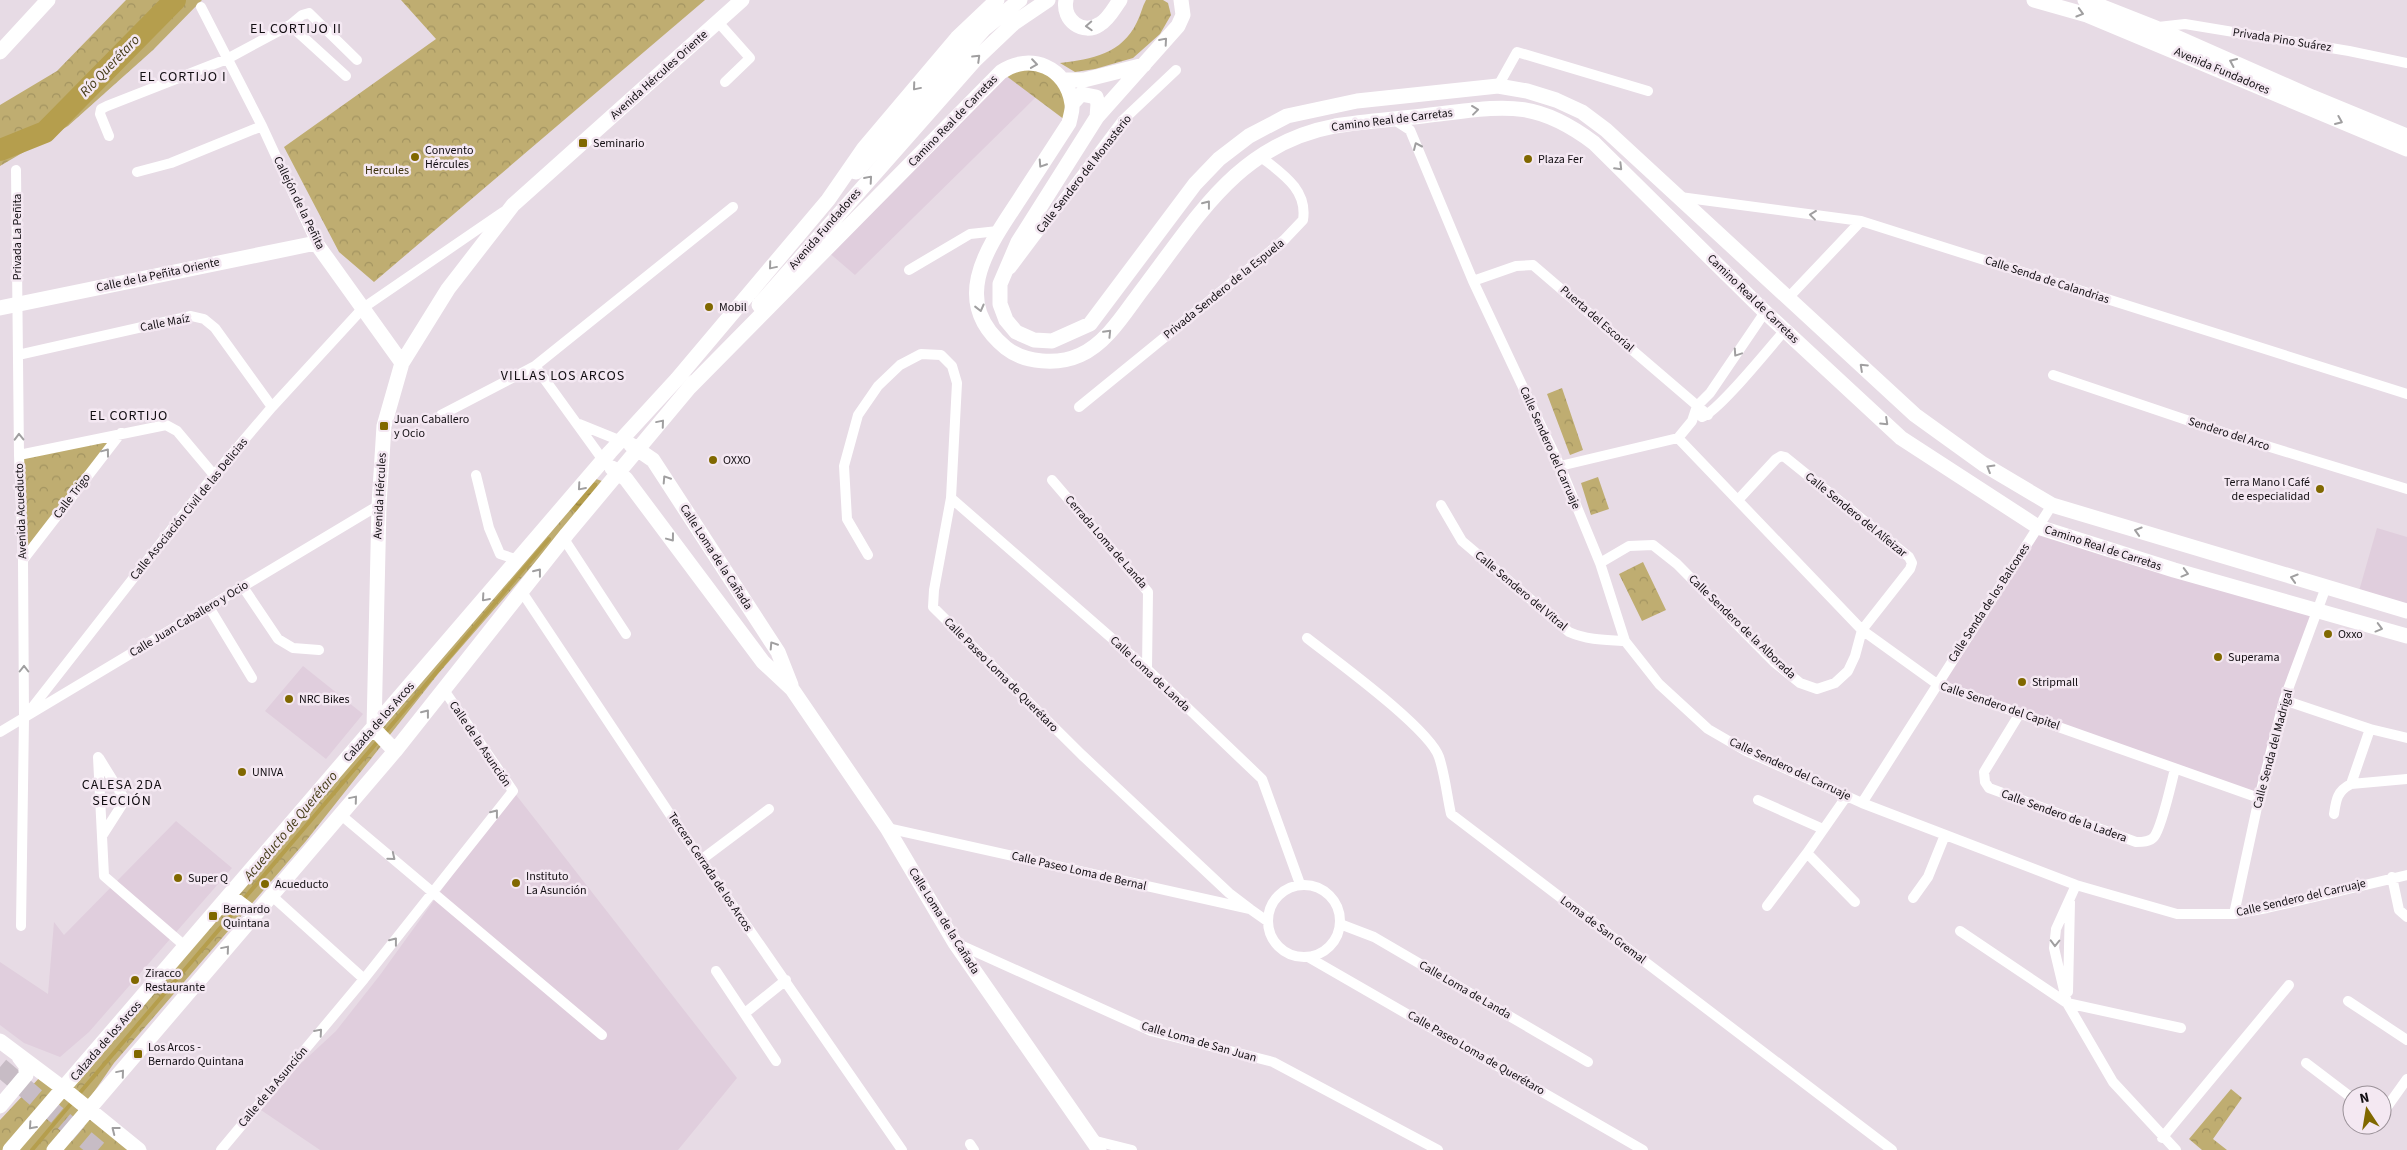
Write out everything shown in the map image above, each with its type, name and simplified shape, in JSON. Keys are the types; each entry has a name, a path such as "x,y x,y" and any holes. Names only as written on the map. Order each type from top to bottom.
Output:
{"street":[{"path":"0,52 48,0"},
{"name":"Avenida Hércules Oriente","path":"531,190 742,0"},
{"name":"Avenida Fundadores","path":"606,456 677,379 828,200 870,141 957,38 997,0"},
{"path":"828,200 871,156 984,29 1020,0"},
{"name":"Avenida Fundadores","path":"618,474 814,242 975,60 1014,23 1048,0"},
{"path":"1066,0 1065,12 1068,19 1079,26 1090,28 1100,25 1120,0"},
{"name":"Camino Real de Carretas","path":"1181,0 1184,15 1178,26 1097,117 1018,242 1000,284 1000,304 1006,320 1016,332 1034,340 1052,341 1090,324 1098,316 1195,184 1219,159 1249,136 1287,116 1357,101 1498,86 1527,91 1556,100 1582,112 1606,130 1915,415 1984,464 2052,505 2407,611"},
{"name":"Avenida Fundadores","path":"2034,0 2153,34 2407,136"},
{"name":"Avenida Fundadores","path":"2086,0 2153,34 2407,149"},
{"name":"Callejón de la Peñita","path":"201,7 262,126 316,243 402,363"},
{"path":"109,136 100,114 101,110 227,59 290,25 302,15 309,13 357,60"},
{"path":"718,22 750,58 725,82"},
{"name":"Privada Pino Suárez","path":"2153,34 2185,24 2349,51 2407,63"},
{"path":"290,25 346,76"},
{"path":"1498,86 1517,52 1648,91"},
{"name":"Camino Real de Carretas","path":"689,388 1001,72 1011,66 1024,63 1048,66 1064,80"},
{"path":"1097,117 1098,104 1096,97 1081,94 1072,104 1064,80 1084,80 1144,65"},
{"name":"Calle Sendero del Monasterio","path":"1000,284 1122,121 1176,70"},
{"path":"1405,96 1397,102 1396,110 1400,114 1412,117"},
{"name":"Calle Sendero del Carruaje","path":"1357,101 1374,106 1410,130 1473,281 1560,466 1600,563 1624,641 1659,684 1708,729 1746,751 1862,803 2076,885 2177,914 2234,914 2407,875"},
{"name":"Camino Real de Carretas","path":"1072,104 1069,123 998,231 981,262 976,287 979,310 990,333 1008,350 1032,360 1056,362 1081,355 1112,330 1212,198 1236,172 1260,156 1296,137 1333,126 1392,118 1496,108 1537,111 1572,127 1594,143 1765,312 1901,438 2038,527 2174,570 2407,636"},
{"path":"1359,123 1374,115 1374,106"},
{"path":"137,172 171,163 262,126"},
{"name":"Privada Sendero de la Espuela","path":"1079,407 1284,240 1303,220 1304,202 1296,187 1260,156"},
{"name":"Privada La Peñita","path":"16,170 17,304"},
{"name":"Avenida Hércules","path":"374,729 379,505 384,426 402,363 448,289 513,205 531,190"},
{"name":"Calle Senda de Calandrias","path":"1680,197 1862,221 2407,394"},
{"name":"Calle Asociación Civil de las Delicias","path":"24,718 214,475 272,407 364,308 513,205"},
{"path":"441,415 535,366 733,207"},
{"path":"1789,297 1862,221"},
{"path":"910,270 970,234 998,231"},
{"name":"Calle de la Peñita Oriente","path":"0,308 316,243"},
{"name":"Puerta del Escorial","path":"1473,281 1516,266 1533,265 1708,415"},
{"name":"Avenida Acueducto","path":"17,304 19,454 23,560 24,718 21,926"},
{"path":"1560,466 1678,438 1692,421 1697,406 1710,393 1765,312"},
{"name":"Calle Maíz","path":"18,355 191,316 204,319 215,328 272,407"},
{"path":"1692,421 1708,415 1785,330"},
{"name":"Calle Paseo Loma de Querétaro","path":"868,555 847,519 844,466 858,415 878,386 900,365 921,354 941,355 952,366 957,383 951,498 934,590 933,608 1089,761 1229,893 1250,909"},
{"path":"535,366 578,424 606,456"},
{"name":"Sendero del Arco","path":"2053,375 2231,435 2407,488"},
{"path":"578,424 621,441"},
{"path":"19,454 121,432 166,425 177,432 214,475"},
{"name":"Calle Trigo","path":"23,560 121,432"},
{"name":"Calle Sendero del Capitel","path":"1678,438 1862,630 1937,684 2175,770 2259,798"},
{"name":"Calle Loma de la Cañada","path":"621,441 639,449 653,460 778,652 792,689"},
{"name":"Calle Loma de la Cañada","path":"606,456 618,474 626,479 763,662 792,689 887,828 955,943 1096,1145"},
{"name":"Calzada de los Arcos","path":"10,1150 374,729 606,456"},
{"name":"Calle Sendero del Alfeizar","path":"1738,500 1781,456 1909,557 1912,563 1910,569 1862,630"},
{"path":"54,1150 395,751 566,536 618,474"},
{"path":"476,475 489,528 500,554 518,560"},
{"name":"Cerrada Loma de Landa","path":"1052,480 1148,592 1147,669"},
{"name":"Calle Loma de Landa","path":"951,498 1147,669 1262,779 1300,884"},
{"name":"Calle Juan Caballero y Ocio","path":"0,732 379,505"},
{"name":"Calle Sendero del Vitral","path":"1441,505 1462,541 1569,632 1595,639 1624,641"},
{"name":"Calle Senda de los Balcones","path":"1862,803 2052,505"},
{"path":"551,521 566,536 626,634"},
{"name":"Calle Sendero de la Alborada","path":"1600,563 1629,546 1653,546 1677,564 1774,662 1800,683 1817,689 1835,683 1848,671 1855,656 1862,630"},
{"path":"243,587 278,639 293,648 319,650"},
{"name":"Calle Senda del Madrigal","path":"2234,914 2259,798 2284,700 2326,587"},
{"name":"Tercera Cerrada de los Arcos","path":"522,592 701,860 786,980 902,1150"},
{"path":"209,607 252,678"},
{"name":"Loma de San Gremal","path":"1306,638 1358,678 1421,732 1439,756 1451,814 1892,1150"},
{"name":"Calle de la Asunción","path":"221,1150 364,979 513,791 444,690"},
{"path":"2284,700 2370,729 2407,738"},
{"name":"Calle Sendero de la Ladera","path":"2020,713 1984,772 1985,782 1989,788 2127,839 2144,842 2154,838 2175,770"},
{"path":"0,720 0,732"},
{"path":"374,729 395,751"},
{"path":"2351,784 2370,729"},
{"path":"102,836 125,800 98,757 104,876 186,947"},
{"path":"2334,814 2336,796 2343,788 2351,784 2407,779"},
{"path":"1767,906 1807,853 1846,796"},
{"path":"1758,800 1823,829"},
{"path":"701,860 770,809"},
{"path":"341,815 602,1035"},
{"name":"Calle Paseo Loma de Bernal","path":"887,828 1250,909 1267,921"},
{"path":"1913,898 1928,877 1945,835"},
{"path":"1807,853 1855,902"},
{"path":"2392,877 2399,910 2407,917"},
{"path":"1300,884 1321,888 1336,903 1340,924 1335,939 1324,951 1308,957 1296,956 1280,947 1270,933 1267,921 1272,904 1284,890 1300,884"},
{"path":"2076,885 2056,929 2054,948 2067,1003 2112,1082 2162,1138 2176,1150"},
{"path":"230,896 255,915"},
{"path":"272,896 364,979"},
{"path":"2067,1003 2071,947 2070,897"},
{"name":"Calle Loma de Landa","path":"1340,924 1374,937 1588,1062"},
{"path":"1960,931 2067,1003 2181,1028"},
{"name":"Calle Loma de San Juan","path":"955,943 1151,1031 1273,1062 1438,1150"},
{"name":"Calle Paseo Loma de Querétaro","path":"1308,957 1643,1150"},
{"path":"716,971 776,1061"},
{"path":"745,1013 786,980"},
{"path":"2162,1138 2288,985"},
{"path":"2348,1001 2407,1040"},
{"path":"0,1041 64,1089 139,1150"},
{"path":"0,1106 26,1075 26,1066 13,1051"},
{"path":"2306,1063 2342,1090"},
{"path":"2392,1100 2407,1079"},
{"path":"1096,1145 1132,1150"}],"shaded area":[{"path":"1001,72 1036,97 855,275 827,251"},
{"path":"2038,527 2317,611 2284,700 2259,798 1937,684"},
{"path":"2377,528 2407,537 2407,611 2357,598"},
{"path":"303,666 363,714 326,759 265,711"},
{"name":"Instituto La Asunción","path":"513,791 737,1078 678,1150 320,1150 255,1106 336,1031 380,975"},
{"path":"176,821 232,868 89,1032 60,1057 24,1043 0,1025 0,962 48,994 54,922 64,935"}],"green space":[{"path":"126,0 202,0 153,50 68,126 0,166 0,105 57,71"},
{"name":"Hercules","path":"401,0 705,0 374,282 339,252 284,147 436,39"},
{"path":"1146,0 1163,0 1168,3 1171,15 1160,34 1133,58 1095,69 1075,72 1060,63 1094,57 1114,48 1131,33"},
{"path":"1024,63 1064,80 1069,123 1001,72"},
{"path":"1562,388 1583,450 1570,455 1547,394"},
{"path":"121,433 23,560 19,455"},
{"path":"1598,477 1609,509 1591,515 1581,483"},
{"name":"Acueducto","path":"593,478 605,482 438,674 306,841 114,1063 87,1102 135,1150 0,1150 0,1120 41,1076 65,1093"},
{"path":"1643,562 1666,610 1642,621 1619,574"},
{"path":"2231,1089 2242,1098 2213,1139 2227,1150 2202,1150 2189,1139"}],"water":[{"path":"592,482 597,483 598,487 576,513 571,509"}],"waterway":[{"name":"Río Querétaro","path":"0,150 45,132 175,0"},
{"name":"Acueducto de Querétaro","path":"384,734 549,539"},
{"name":"Acueducto de Querétaro","path":"243,900 379,740"},
{"name":"Acueducto de Querétaro","path":"78,1095 239,906"},
{"name":"Acueducto de Querétaro","path":"32,1150 74,1100"}],"tunnel":[{"path":"0,1067 98,1150"}],"place":[{"name":"Seminario","path":"583,143"},
{"name":"Convento Hércules","path":"415,157"},
{"name":"Plaza Fer","path":"1528,159"},
{"name":"Mobil","path":"709,307"},
{"name":"Juan Caballero y Ocio","path":"384,426"},
{"name":"OXXO","path":"713,460"},
{"name":"Terra Mano l Café de especialidad","path":"2320,489"},
{"name":"Oxxo","path":"2328,634"},
{"name":"Superama","path":"2218,657"},
{"name":"Stripmall","path":"2022,682"},
{"name":"NRC Bikes","path":"289,699"},
{"name":"UNIVA","path":"242,772"},
{"name":"Super Q","path":"178,878"},
{"name":"Instituto La Asunción","path":"516,883"},
{"name":"Acueducto","path":"265,884"},
{"name":"Bernardo Quintana","path":"213,916"},
{"name":"Ziracco Restaurante","path":"135,980"},
{"name":"Los Arcos - Bernardo Quintana","path":"138,1054"}],"district":[{"name":"EL CORTIJO II","path":"296,29"},
{"name":"EL CORTIJO I","path":"183,77"},
{"name":"VILLAS LOS ARCOS","path":"563,376"},
{"name":"EL CORTIJO","path":"129,416"},
{"name":"CALESA 2DA SECCIÓN","path":"122,794"}]}
